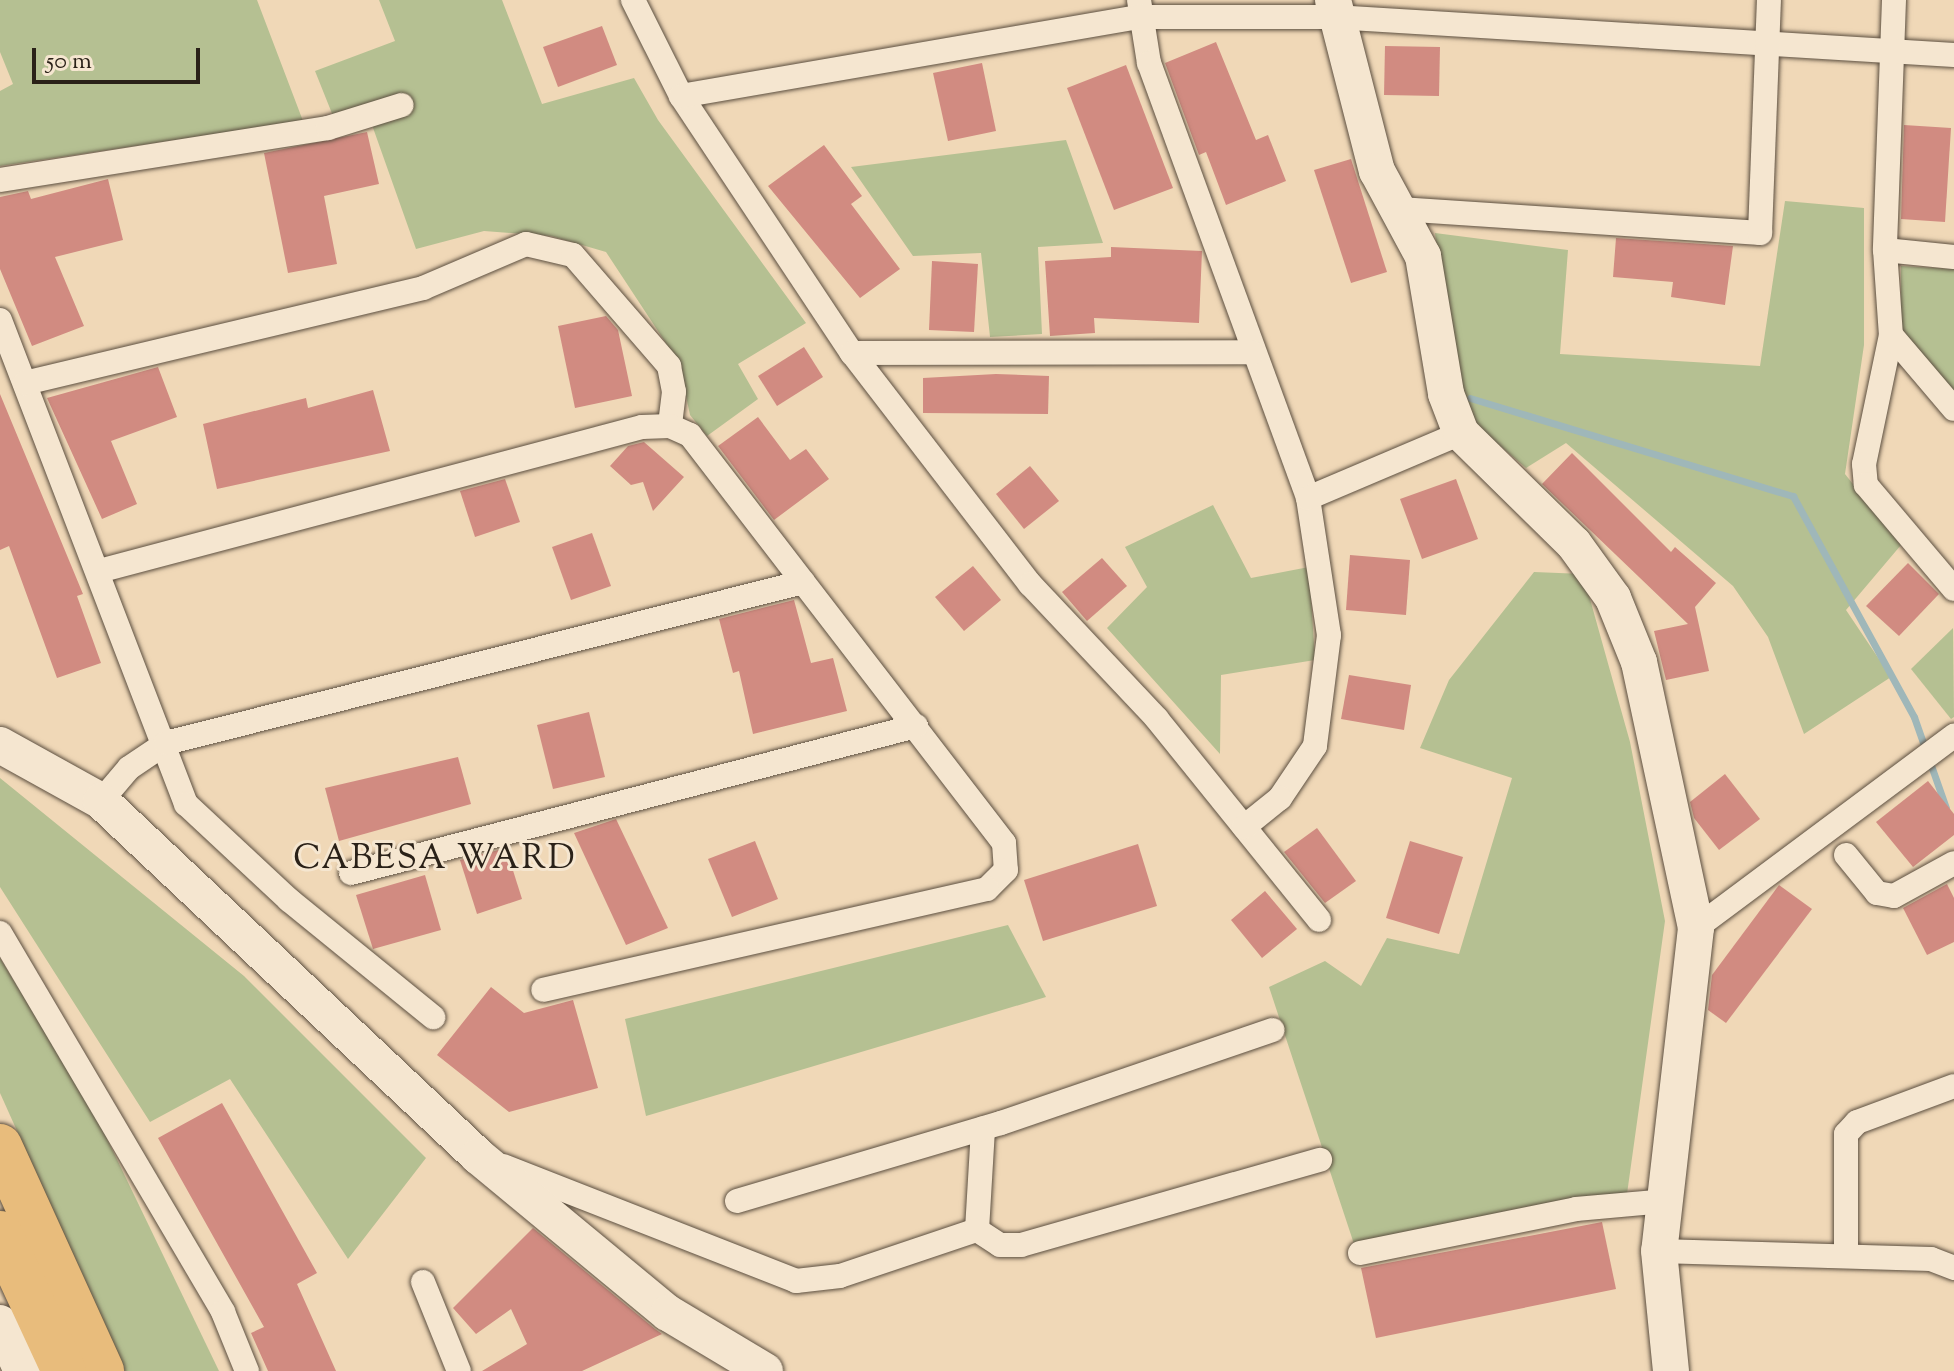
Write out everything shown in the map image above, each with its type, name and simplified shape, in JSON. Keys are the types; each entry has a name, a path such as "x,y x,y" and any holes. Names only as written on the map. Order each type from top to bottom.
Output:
{"highway":[{"path":"0,1146 102,1371"},
{"path":"0,1233 64,1371"}],"street":[{"path":"633,0 681,96 852,353 1030,584 1157,719 1319,920"},
{"path":"1400,209 1760,233 1769,0"},
{"path":"1894,0 1885,250 1891,335 1864,464 1866,485 1954,589"},
{"path":"681,96 1140,8 1334,9 1954,55"},
{"path":"1140,8 1149,63 1252,352 1308,498 1329,635 1315,746 1280,798 1244,827"},
{"path":"1334,9 1377,171 1423,256 1446,394 1461,433 1574,544 1613,598 1639,662 1696,928 1659,1251 1671,1371"},
{"path":"0,180 328,128 402,105"},
{"path":"25,383 423,288 526,244 573,255 669,366 674,392 670,426"},
{"path":"1885,250 1954,257"},
{"path":"0,320 166,743 186,804 289,900 433,1017"},
{"path":"1891,335 1954,409"},
{"path":"852,353 1252,352"},
{"path":"99,571 642,427 670,426 690,435 1004,843 1006,870 987,889 543,990"},
{"path":"1308,498 1461,433"},
{"path":"101,801 129,768 166,743 803,582"},
{"path":"351,873 916,726"},
{"path":"1696,928 1954,736"},
{"path":"0,745 101,801 478,1156 668,1313 765,1371"},
{"path":"1846,855 1877,893 1894,896 1954,863"},
{"path":"0,933 223,1312 247,1371"},
{"path":"737,1201 983,1128 1272,1030"},
{"path":"1846,1256 1846,1134 1857,1122 1954,1086"},
{"path":"977,1230 983,1128"},
{"path":"478,1156 796,1281 840,1276 977,1230"},
{"path":"977,1230 1000,1245 1021,1245 1320,1160"},
{"path":"1360,1253 1576,1209 1665,1201"},
{"path":"1659,1251 1931,1259 1954,1268"},
{"path":"423,1282 459,1371"},
{"path":"0,1323 22,1371"}],"green space":[{"path":"0,0 257,0 303,121 0,166 0,91 13,84 0,52"},
{"path":"379,0 502,0 542,104 634,78 658,120 806,323 738,364 758,399 707,436 690,415 679,363 606,252 551,236 484,231 416,249 372,125 339,131 315,71 395,41"},
{"path":"1066,140 1103,243 1038,247 1042,334 990,337 981,253 913,256 851,167"},
{"path":"1785,201 1864,208 1864,345 1845,474 1901,545 1846,610 1891,677 1804,734 1768,637 1733,586 1566,443 1526,468 1457,409 1435,233 1568,250 1560,354 1760,366"},
{"path":"1901,266 1954,269 1954,391 1901,340"},
{"path":"1213,505 1251,578 1309,567 1315,660 1221,675 1220,754 1107,628 1147,587 1125,547"},
{"path":"1534,572 1583,574 1630,742 1665,921 1627,1194 1355,1247 1269,987 1325,961 1361,986 1387,938 1459,954 1512,778 1420,748 1449,680"},
{"path":"1953,628 1954,717 1951,719 1911,669"},
{"path":"0,778 244,976 426,1158 348,1259 230,1079 150,1122 0,887"},
{"path":"1008,925 1046,997 646,1116 625,1019"},
{"path":"0,958 96,1116 219,1371 125,1371 0,1093"}],"building":[{"path":"602,26 617,65 558,87 543,47"},
{"path":"1216,42 1256,140 1268,135 1286,181 1226,205 1206,152 1199,155 1165,63"},
{"path":"1385,46 1440,47 1439,96 1384,95"},
{"path":"982,63 996,131 948,141 933,73"},
{"path":"1126,65 1173,188 1114,210 1067,88"},
{"path":"1904,125 1951,128 1945,222 1901,219"},
{"path":"367,132 379,184 324,196 337,264 288,273 264,153"},
{"path":"824,145 862,196 851,204 900,269 860,298 768,186"},
{"path":"1351,159 1387,272 1351,283 1314,170"},
{"path":"108,179 123,240 55,257 84,326 32,346 0,269 0,197 28,191 31,199"},
{"path":"1616,238 1733,246 1725,305 1671,297 1673,282 1613,277"},
{"path":"1111,247 1202,251 1199,323 1094,318 1095,333 1050,336 1045,261 1111,257"},
{"path":"932,261 978,264 974,332 929,330"},
{"path":"606,316 618,330 632,396 575,408 558,326"},
{"path":"804,347 823,377 777,406 758,376"},
{"path":"158,367 177,417 111,441 137,504 102,519 47,398"},
{"path":"996,374 1049,376 1048,414 923,413 923,378"},
{"path":"373,390 390,451 217,489 203,424 306,398 308,408"},
{"path":"0,394 83,594 77,596 101,663 57,678 9,546 0,550"},
{"path":"758,417 790,460 806,449 829,479 774,520 718,446"},
{"path":"644,442 684,477 653,511 643,482 631,485 610,466 628,446"},
{"path":"1572,453 1671,552 1675,547 1716,583 1695,607 1709,671 1666,680 1654,631 1688,624 1542,484"},
{"path":"1030,466 1059,501 1024,529 996,494"},
{"path":"505,479 520,522 475,537 460,491"},
{"path":"1456,479 1478,539 1422,559 1400,499"},
{"path":"592,533 611,586 571,600 552,547"},
{"path":"1350,555 1410,560 1406,615 1346,610"},
{"path":"1102,558 1127,586 1087,621 1062,592"},
{"path":"1908,563 1939,594 1899,636 1866,606"},
{"path":"973,566 1001,600 964,631 935,597"},
{"path":"794,600 811,663 833,658 847,711 753,734 739,671 733,673 719,619"},
{"path":"1349,675 1411,685 1404,730 1341,719"},
{"path":"589,712 605,777 553,789 537,725"},
{"path":"458,757 471,804 339,841 325,788"},
{"path":"1725,774 1760,819 1719,850 1694,818 1690,802"},
{"path":"1928,781 1954,814 1954,835 1913,867 1876,822"},
{"path":"616,819 668,928 626,945 574,833"},
{"path":"1317,828 1356,881 1325,903 1284,852"},
{"path":"755,841 778,899 732,917 708,859"},
{"path":"1410,841 1463,857 1439,934 1386,918"},
{"path":"1138,844 1157,906 1043,941 1024,880"},
{"path":"506,848 522,899 477,914 460,860"},
{"path":"425,875 441,930 373,949 356,895"},
{"path":"1947,884 1954,898 1954,942 1927,955 1903,908"},
{"path":"1779,885 1812,909 1726,1023 1708,1010 1712,975"},
{"path":"1265,891 1297,929 1262,958 1231,920"},
{"path":"491,987 524,1013 573,1000 598,1088 509,1112 437,1055"},
{"path":"222,1103 317,1273 297,1284 336,1371 268,1371 251,1333 264,1327 158,1138"},
{"path":"1602,1222 1616,1289 1376,1338 1361,1268"},
{"path":"533,1228 662,1334 582,1371 482,1371 527,1344 511,1309 476,1334 453,1308"}],"waterway":[{"path":"1470,398 1793,496 1914,717 1946,808"}],"district":[{"name":"CABESA WARD","path":"435,860"}]}
